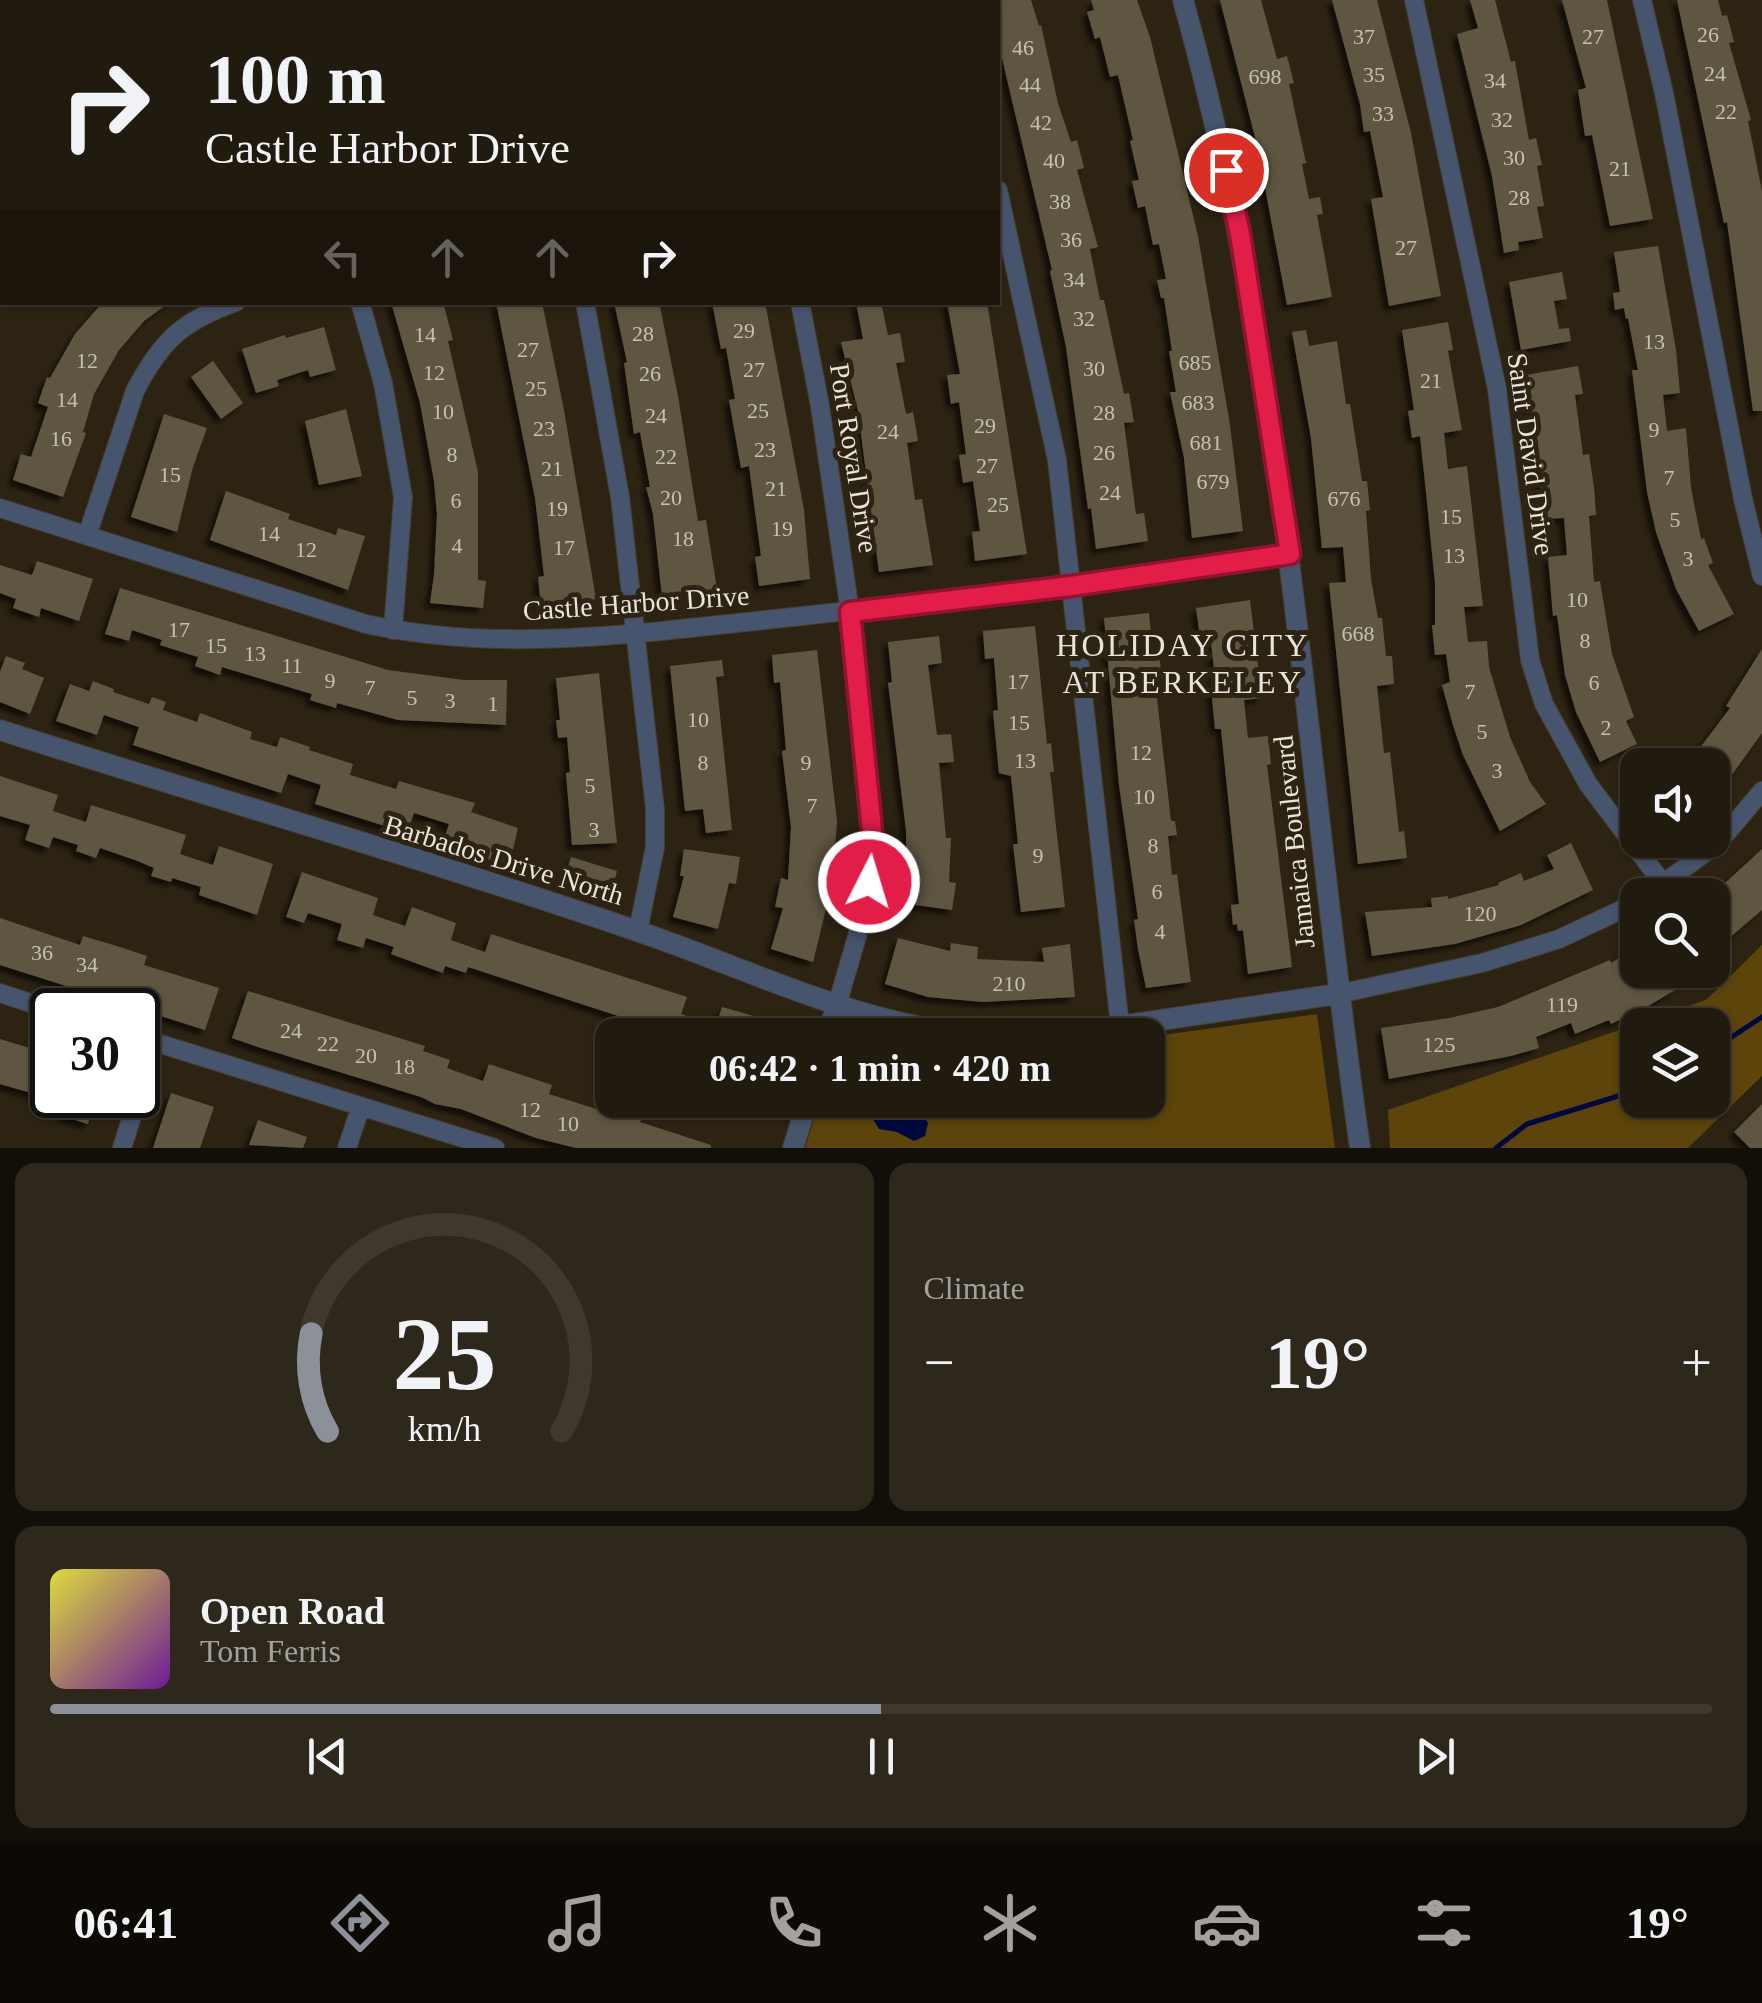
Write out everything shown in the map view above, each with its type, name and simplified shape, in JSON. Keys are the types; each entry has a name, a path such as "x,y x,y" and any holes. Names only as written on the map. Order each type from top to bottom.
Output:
{"street":[{"name":"Jamaica Boulevard","path":"1183,0 1204,73 1240,234 1290,554 1338,994 1360,1148"},
{"name":"Saint David Drive","path":"1414,0 1497,389 1530,660 1544,704 1588,784 1648,878"},
{"path":"1642,0 1664,93 1742,499 1762,576"},
{"path":"1000,199 1057,460 1119,1018"},
{"path":"87,536 134,391 146,370 165,342 184,325 229,305"},
{"path":"361,305 383,383 403,497 393,630"},
{"path":"587,305 620,496 655,809 655,847 638,931"},
{"name":"Port Royal Drive","path":"801,305 820,406 850,612 874,850 863,916 833,1018"},
{"name":"Castle Harbor Drive","path":"0,508 393,630 468,640 635,634 850,612 1071,586 1290,554"},
{"name":"Barbados Drive North","path":"0,730 638,931 836,1005 886,1018"},
{"path":"1672,878 1718,843 1762,790"},
{"path":"1165,1019 1338,994 1497,958 1559,939 1620,910"},
{"path":"0,994 30,1003"},
{"path":"160,1044 495,1148"},
{"path":"347,1148 361,1106"},
{"path":"122,1148 129,1118"},
{"path":"794,1148 803,1118"}],"shaded area":[{"path":"1762,945 1762,1076 1730,1107 1730,1008 1683,1008 1706,1000 1718,988 1730,988 1730,976"},
{"path":"1317,1014 1335,1148 805,1148 814,1118 1165,1118 1165,1035"},
{"path":"1620,1030 1620,1118 1719,1118 1688,1148 1390,1148 1388,1110"},
{"path":"872,1118 924,1118 928,1123 925,1136 914,1141 879,1129"}],"building":[{"path":"1000,0 1031,0 1041,25 1058,103 1071,142 1077,140 1084,168 1077,170 1098,247 1090,249 1100,300 1104,300 1124,394 1129,393 1134,422 1124,423 1136,514 1144,513 1148,541 1096,549 1052,270 1000,49"},
{"path":"1091,0 1137,0 1150,37 1198,236 1230,425 1243,531 1192,538 1184,458 1170,392 1176,392 1172,351 1164,298 1157,280 1166,279 1159,244 1153,245 1145,206 1138,208 1132,181 1139,180 1130,141 1133,140 1118,75 1110,77 1100,37 1095,39 1087,12 1094,10"},
{"path":"1220,0 1261,0 1277,59 1287,56 1309,199 1320,197 1323,214 1317,215 1332,297 1287,305 1257,145"},
{"path":"1332,0 1377,0 1411,133 1441,296 1389,306 1371,199 1383,197 1370,131 1364,132"},
{"path":"1470,0 1495,0 1511,62 1515,61 1529,140 1536,138 1542,165 1537,166 1544,206 1537,207 1543,238 1518,242 1519,250 1504,253 1492,176 1457,34 1478,28"},
{"path":"1562,0 1607,0 1653,219 1610,226 1592,135 1585,136 1578,90 1586,88"},
{"path":"1677,0 1718,0 1722,16 1727,15 1734,42 1729,43 1751,120 1748,121 1762,191 1762,411 1753,411 1727,222 1724,223"},
{"path":"1658,246 1680,393 1663,395 1667,431 1686,428 1691,488 1701,539 1704,538 1713,563 1708,565 1734,614 1699,631 1676,589 1656,532 1647,492 1632,370 1638,370 1628,318 1624,308 1615,310 1613,293 1620,292 1614,252"},
{"path":"1562,272 1567,299 1554,301 1559,329 1569,328 1571,341 1521,350 1509,282"},
{"path":"100,305 166,305 144,321 119,350 94,394 83,432 86,433 63,497 13,480 21,454 31,457 48,407 38,403 47,377 50,378 75,334"},
{"path":"392,305 444,305 453,340 448,341 478,472 478,580 486,581 483,608 430,603 437,514 420,403"},
{"path":"497,305 543,305 596,599 541,606 538,577 544,576 535,498"},
{"path":"615,305 660,305 698,521 706,520 717,589 662,597 653,514 646,487 650,487 640,432 634,434 624,363 627,362"},
{"path":"713,305 766,305 804,510 810,579 759,586 755,557 761,556 749,466 741,468 729,400 735,399 726,348 721,349"},
{"path":"857,305 882,305 888,335 900,333 905,362 896,363 906,414 913,412 918,441 907,443 915,500 922,499 933,565 879,572 858,411 841,342 863,339"},
{"path":"948,305 987,305 1027,554 975,561 972,532 980,531 973,481 963,483 959,455 966,454 959,402 951,404 947,375 960,374"},
{"path":"1448,322 1453,350 1448,351 1462,430 1444,433 1448,469 1467,466 1483,606 1464,607 1468,642 1487,641 1489,667 1510,737 1530,782 1546,804 1500,831 1463,755 1453,725 1442,685 1450,682 1446,654 1435,655 1435,583 1420,436 1412,438 1408,411 1414,410 1402,330"},
{"path":"324,327 336,370 310,377 308,370 277,380 279,386 256,393 242,349"},
{"path":"1306,330 1309,346 1337,341 1362,481 1367,481 1371,579 1378,618 1382,618 1386,656 1392,656 1394,684 1377,686 1384,753 1390,752 1399,832 1404,831 1407,858 1358,864 1329,583 1346,582 1343,547 1322,548 1311,438 1292,332"},
{"path":"213,361 243,403 221,419 191,377"},
{"path":"1578,366 1583,394 1575,395 1583,455 1589,454 1594,487 1596,515 1589,516 1594,582 1600,581 1612,654 1634,717 1626,721 1637,744 1620,748 1620,752 1600,762 1576,712 1565,675 1557,615 1553,616 1548,557 1567,555 1564,518 1544,519 1526,375"},
{"path":"346,409 362,476 319,485 305,421"},
{"path":"164,414 207,428 177,532 131,517"},
{"path":"226,491 336,535 338,528 365,536 348,590 210,540"},
{"path":"37,561 93,579 79,621 41,608 39,617 13,608 16,599 0,593 0,565 32,575"},
{"path":"120,588 388,670 464,680 507,680 506,725 398,720 337,703 336,708 310,700 312,694 222,667 220,675 195,666 198,657 160,645 162,640 132,630 129,641 105,634"},
{"path":"1250,600 1262,698 1244,700 1248,738 1268,736 1271,764 1267,765 1292,967 1248,974 1243,930 1238,931 1237,924 1233,925 1231,905 1239,904 1221,729 1215,729 1211,687 1216,686 1210,635 1200,637 1196,608"},
{"path":"1149,613 1153,653 1159,652 1162,680 1155,681 1171,821 1175,821 1177,835 1168,836 1172,875 1177,874 1191,982 1146,988 1134,920 1138,919 1119,785 1104,618"},
{"path":"1035,626 1047,744 1051,743 1054,772 1050,772 1065,907 1021,912 1011,776 999,773 993,711 998,710 994,658 985,659 983,631"},
{"path":"939,636 942,663 928,665 937,735 951,734 954,762 939,763 946,838 951,838 949,882 956,883 952,910 901,903 906,830 888,683 892,682 888,642"},
{"path":"1762,649 1762,733 1730,777 1730,748 1700,748 1730,708 1726,706"},
{"path":"817,650 837,821 833,880 813,962 771,949 783,908 775,907 781,878 788,880 791,827 782,751 786,750 780,682 774,683 772,655"},
{"path":"6,656 25,663 22,669 44,678 30,714 0,702 0,672"},
{"path":"722,660 724,676 716,677 732,830 706,833 703,809 685,811 670,666"},
{"path":"599,673 617,843 572,845 567,737 558,738 556,678"},
{"path":"93,681 149,704 152,697 166,702 163,710 197,722 200,713 252,732 250,739 277,747 280,737 310,747 309,750 353,764 350,775 396,789 399,781 475,803 471,812 518,828 509,867 442,844 449,824 414,813 407,833 315,804 321,785 288,774 281,793 133,745 139,727 104,715 97,735 56,721 70,684 89,691"},
{"path":"0,776 58,795 53,811 86,822 91,805 186,835 180,854 213,865 219,846 273,864 257,915 199,895 201,887 151,876 154,868 100,848 96,858 76,851 78,845 53,837 49,848 25,840 30,825 0,816"},
{"path":"1571,843 1593,890 1521,925 1455,944 1372,956 1365,912 1432,907 1431,898 1448,899 1499,885 1521,873 1524,881 1554,869 1547,855"},
{"path":"684,849 740,857 736,884 729,883 718,929 673,917 684,876 680,876"},
{"path":"1762,849 1762,910 1730,937 1730,878"},
{"path":"571,857 617,871 610,897 563,883"},
{"path":"302,872 378,898 373,915 405,926 412,907 456,923 451,940 485,952 491,934 687,997 681,1014 693,1018 624,1018 468,967 466,973 445,966 443,973 391,954 394,947 366,938 363,948 337,940 342,924 308,913 304,923 286,917"},
{"path":"0,918 80,945 83,936 120,947 147,956 144,965 219,988 205,1030 160,1016 160,988 73,988 0,965"},
{"path":"898,938 950,951 951,943 978,947 977,959 1044,962 1042,948 1070,944 1075,997 983,1002 928,997 885,984"},
{"path":"1620,958 1620,988 1675,990 1644,1008 1620,1008 1620,1020 1611,1024 1609,1020 1575,1034 1571,1023 1536,1037 1539,1048 1389,1079 1381,1028 1498,1007 1610,960 1611,963"},
{"path":"248,991 425,1046 423,1051 450,1060 447,1068 483,1081 489,1064 552,1085 549,1094 595,1109 595,1118 642,1118 640,1122 711,1148 576,1148 232,1038"},
{"path":"722,1007 761,1018 719,1018"},
{"path":"0,1039 30,1048 30,1093 0,1084"},
{"path":"171,1093 214,1107 200,1148 153,1148"},
{"path":"1762,1104 1762,1148 1750,1148 1734,1132"},
{"path":"68,1118 90,1118 88,1124"},
{"path":"258,1120 307,1137 303,1148 249,1145"}],"waterway":[{"path":"1730,1038 1762,1017"},
{"path":"1496,1148 1527,1124 1620,1096"}],"district":[{"name":"HOLIDAY CITY AT BERKELEY","path":"1183,664"}],"route":[{"path":"869,882 874,850 850,612 1071,586 1290,554 1240,234 1226,170"}]}
